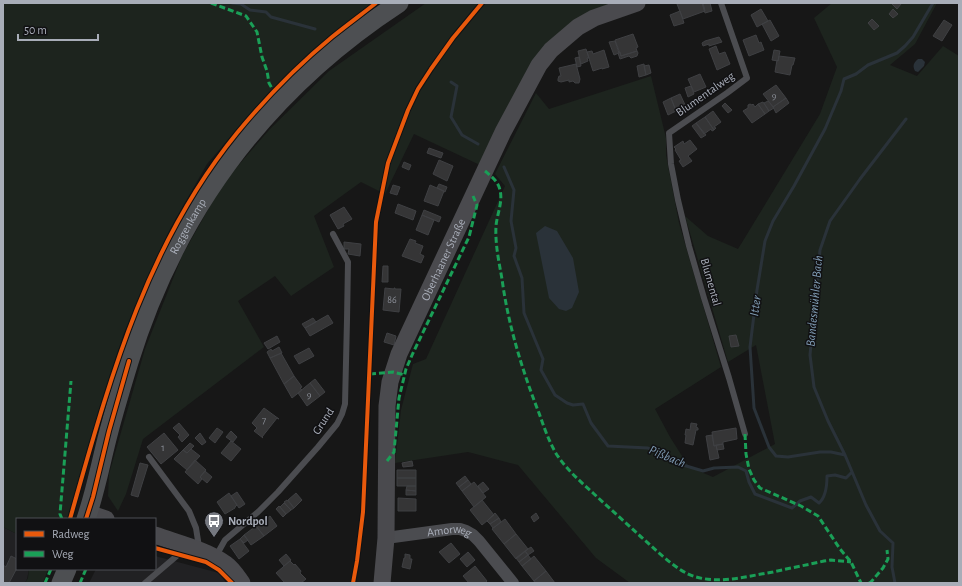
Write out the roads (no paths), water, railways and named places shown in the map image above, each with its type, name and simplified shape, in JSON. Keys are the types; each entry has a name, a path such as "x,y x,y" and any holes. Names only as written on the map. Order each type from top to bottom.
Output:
{"main road":[{"name":"Roggenkamp","path":"87,516 129,361 170,258 202,201 219,175 268,113 315,66 376,18 399,3"}],"street":[{"name":"Oberhaaner Straße","path":"382,583 386,538 387,406 390,382 402,347 503,132 539,65 551,50 578,27 594,18 637,3"},
{"path":"87,516 100,518"},
{"name":"Amorweg","path":"386,538 452,528 466,531 479,541 513,583"},
{"path":"156,535 199,551 226,564 232,569 242,583"}],"lane":[{"name":"Blumentalweg","path":"669,133 747,78 721,3"},
{"name":"Blumental","path":"669,133 671,164 689,246 745,434"},
{"name":"Grund","path":"145,583 153,580 179,554 199,551 225,540 258,512 288,481 337,424 342,414 344,404 348,262 333,234"},
{"path":"148,457 190,511 196,528 199,551"}],"waterway":[{"name":"Pißbach","path":"232,3 241,4 250,10 266,12 271,17 315,29"},
{"name":"Itter","path":"895,583 892,567 893,543 880,531 866,505 845,455 831,452 820,452 788,457 776,456 769,447 754,408 750,347 765,241 773,221 825,129 841,91 844,79 856,74 868,65 897,53 913,37 933,3"},
{"name":"Pißbach","path":"451,82 457,86 451,117 462,135 478,144"},
{"name":"Bandesmühler Bach","path":"845,455 828,421 814,387 810,355 820,250 830,221 906,119"},
{"name":"Pißbach","path":"504,167 514,190 511,221 516,248 514,256 522,278 524,313 543,359 541,370 555,395 573,405 583,404 591,423 608,446 648,448 683,465 703,471 714,468 738,467 746,471 749,482 755,494 792,508 800,501 811,497 819,503 825,494 827,476 835,475 846,478 852,472"}],"place":[{"name":"Nordpol","path":"214,538"}]}
